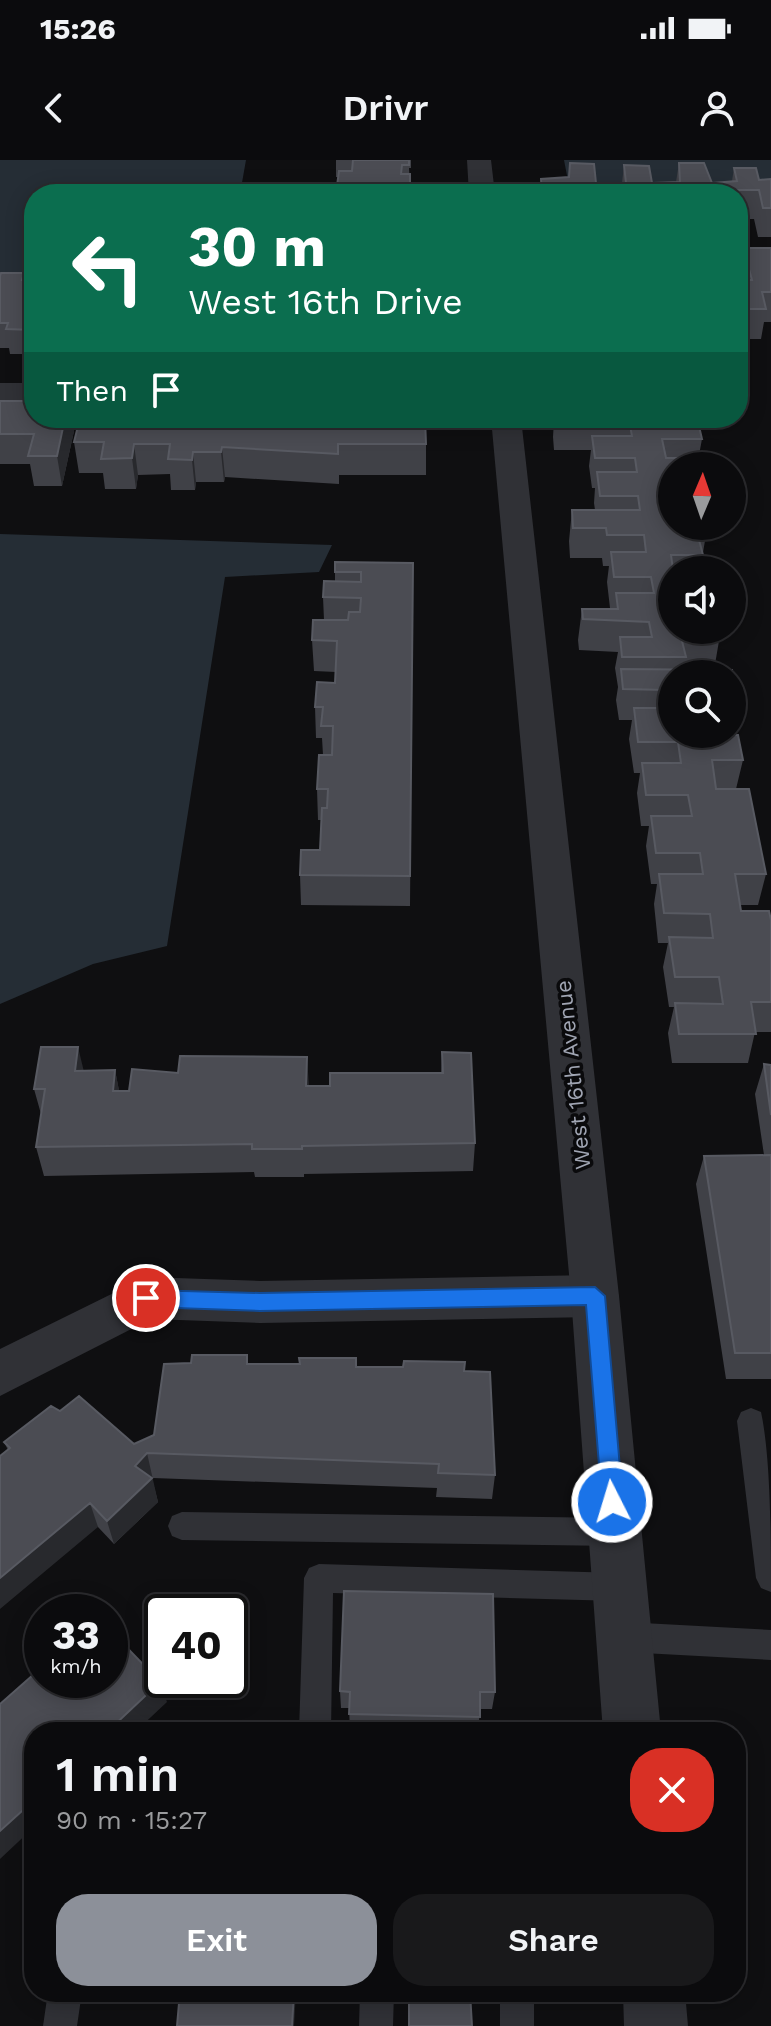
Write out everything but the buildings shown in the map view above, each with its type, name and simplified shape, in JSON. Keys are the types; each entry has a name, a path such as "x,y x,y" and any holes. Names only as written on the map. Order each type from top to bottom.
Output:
{"street":[{"path":"479,160 481,184"},
{"path":"748,264 771,265"},
{"path":"0,392 24,392"},
{"name":"West 16th Avenue","path":"507,428 595,1296 631,1722"},
{"path":"0,1374 146,1298 260,1302 595,1296"},
{"path":"655,2002 656,2026"}],"lane":[{"path":"751,1421 771,1578"},
{"path":"182,1526 615,1532"},
{"path":"315,1722 319,1578 619,1587"},
{"path":"624,1637 771,1645"},
{"path":"60,2026 64,2002"},
{"path":"376,2026 377,2002"},
{"path":"517,2002 517,2026"}],"shaded area":[{"path":"0,160 246,160 242,184 24,184 24,274 0,274"},
{"path":"564,160 771,160 771,185 569,184"},
{"path":"0,534 332,545 319,572 225,577 167,946 93,964 0,1004"}],"route":[{"path":"146,1298 260,1302 595,1296 612,1502"}]}
